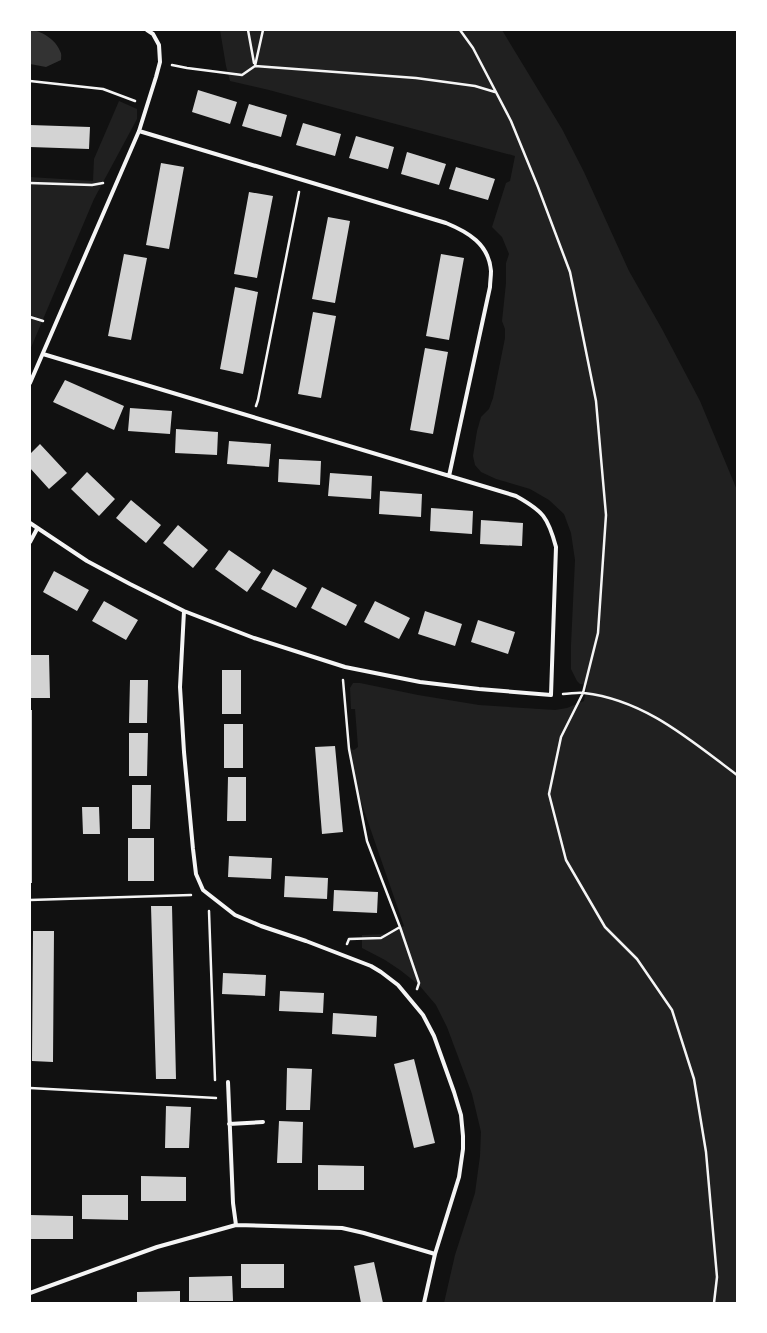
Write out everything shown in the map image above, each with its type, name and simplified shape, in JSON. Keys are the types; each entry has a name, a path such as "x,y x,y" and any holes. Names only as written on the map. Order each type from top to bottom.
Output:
{"street":[{"path":"30,383 139,131 160,62 159,45 153,34 147,30"},
{"path":"139,131 446,223 465,231 480,245 488,258 491,272 490,287 449,476"},
{"path":"30,523 87,561 130,584 184,611 254,638 345,667 427,683 551,695 556,547 552,531 545,516 533,505 516,496 43,354"},
{"path":"30,542 37,529"},
{"path":"184,611 180,687 184,752 196,874 203,890 235,915 370,966 381,972 398,985 412,1001 423,1015 434,1036 461,1116 463,1149 459,1177 435,1254 424,1303"},
{"path":"228,1082 233,1203 236,1225"},
{"path":"229,1124 263,1122"},
{"path":"30,1293 157,1247 236,1225 342,1228 435,1254"}],"path":[{"path":"248,30 255,66"},
{"path":"255,66 263,30"},
{"path":"460,30 473,48 511,122 538,187 570,272 596,401 606,515 598,633 583,692 560,737 549,794 566,860 605,927 637,959 672,1010 694,1079 706,1152 717,1277 714,1303"},
{"path":"160,62 187,68 242,75 255,66 416,78 475,86 496,92"},
{"path":"30,81 103,89 147,105"},
{"path":"252,417 258,400 297,198 302,180"},
{"path":"30,183 92,185 106,183 115,188"},
{"path":"345,667 343,681 349,749 367,841 400,927 419,983 412,1001"},
{"path":"551,695 583,692 614,699 644,710 674,728 737,775"},
{"path":"30,900 191,895 210,896 209,907 215,1082"},
{"path":"344,956 348,939 381,938 400,927"},
{"path":"30,1088 216,1098 229,1094"}],"shaded area":[{"path":"30,30 34,30 48,36 61,52 61,60 46,67 30,64"},
{"path":"220,30 502,30 562,129 584,172 629,271 700,401 737,490 737,1303 444,1303 455,1255 475,1193 480,1156 481,1132 472,1094 447,1027 436,1005 419,985 400,970 362,948 362,935 388,934 404,926 359,796 349,749 354,750 358,747 355,709 351,709 350,688 353,683 360,683 418,695 479,705 555,710 567,708 584,701 587,685 580,684 577,681 571,669 575,560 571,533 564,514 549,500 530,489 496,479 481,472 475,465 473,456 481,417 489,409 493,398 505,338 505,329 502,321 506,283 506,263 509,254 502,237 492,227 506,183 510,181 515,156 269,90 230,81"},
{"path":"119,101 137,109 137,119 94,199 30,350 30,177 93,181 94,159"}],"building":[{"path":"198,90 237,102 230,124 192,112"},
{"path":"249,104 287,115 281,137 242,126"},
{"path":"303,123 341,134 335,156 296,145"},
{"path":"30,125 90,127 89,149 30,147"},
{"path":"356,136 394,147 388,169 349,158"},
{"path":"407,152 446,164 439,185 401,174"},
{"path":"161,163 184,167 169,249 146,245"},
{"path":"456,167 495,179 488,200 449,189"},
{"path":"249,192 273,196 257,278 234,274"},
{"path":"328,217 350,221 335,303 312,299"},
{"path":"124,254 147,258 131,340 108,336"},
{"path":"441,254 464,258 449,340 426,336"},
{"path":"235,287 258,292 243,374 220,369"},
{"path":"313,312 336,316 321,398 298,394"},
{"path":"425,348 448,352 433,434 410,430"},
{"path":"65,380 124,406 114,430 53,402"},
{"path":"130,408 172,411 170,434 128,431"},
{"path":"176,429 218,432 217,455 175,453"},
{"path":"229,441 271,444 269,467 227,464"},
{"path":"40,444 67,473 49,489 30,468 30,454"},
{"path":"279,459 321,461 320,485 278,482"},
{"path":"87,472 115,499 99,516 71,489"},
{"path":"330,473 372,476 371,499 328,496"},
{"path":"380,491 422,494 421,517 379,514"},
{"path":"131,500 161,525 146,543 116,518"},
{"path":"431,508 473,511 472,534 430,531"},
{"path":"481,520 523,523 522,546 480,544"},
{"path":"178,525 208,550 193,568 163,543"},
{"path":"229,550 261,572 247,592 215,569"},
{"path":"273,569 307,588 296,608 261,589"},
{"path":"54,571 89,590 77,611 43,592"},
{"path":"322,587 357,605 346,626 311,608"},
{"path":"104,601 138,620 126,640 92,621"},
{"path":"375,601 410,618 399,639 364,622"},
{"path":"425,611 462,624 455,646 418,634"},
{"path":"478,620 515,632 508,654 471,642"},
{"path":"30,655 49,655 50,698 30,698"},
{"path":"222,670 241,670 241,714 222,714"},
{"path":"130,680 148,680 147,723 129,723"},
{"path":"30,710 32,710 32,883 30,883"},
{"path":"224,724 243,724 243,768 224,768"},
{"path":"129,733 148,733 147,776 129,776"},
{"path":"335,746 343,832 322,834 315,747"},
{"path":"228,777 246,777 246,821 227,821"},
{"path":"132,785 151,785 150,829 132,829"},
{"path":"82,807 99,807 100,834 83,834"},
{"path":"128,838 154,838 154,881 128,881"},
{"path":"229,856 272,858 271,879 228,877"},
{"path":"285,876 328,878 327,899 284,897"},
{"path":"334,890 378,892 377,913 333,911"},
{"path":"151,906 172,906 176,1079 156,1079"},
{"path":"33,931 54,931 53,1062 32,1061"},
{"path":"223,973 266,975 265,996 222,994"},
{"path":"280,991 324,993 323,1013 279,1011"},
{"path":"333,1013 377,1016 376,1037 332,1034"},
{"path":"414,1059 435,1143 414,1148 394,1064"},
{"path":"287,1068 312,1069 310,1110 286,1110"},
{"path":"166,1106 191,1107 189,1148 165,1148"},
{"path":"279,1121 303,1122 302,1163 277,1163"},
{"path":"318,1165 364,1166 364,1190 318,1190"},
{"path":"141,1176 186,1177 186,1201 141,1201"},
{"path":"82,1195 128,1195 128,1220 82,1219"},
{"path":"30,1215 73,1216 73,1239 30,1239"},
{"path":"374,1262 383,1303 361,1303 354,1266"},
{"path":"241,1264 284,1264 284,1288 241,1288"},
{"path":"232,1276 233,1301 189,1301 189,1277"},
{"path":"180,1291 180,1303 137,1303 137,1292"}]}
